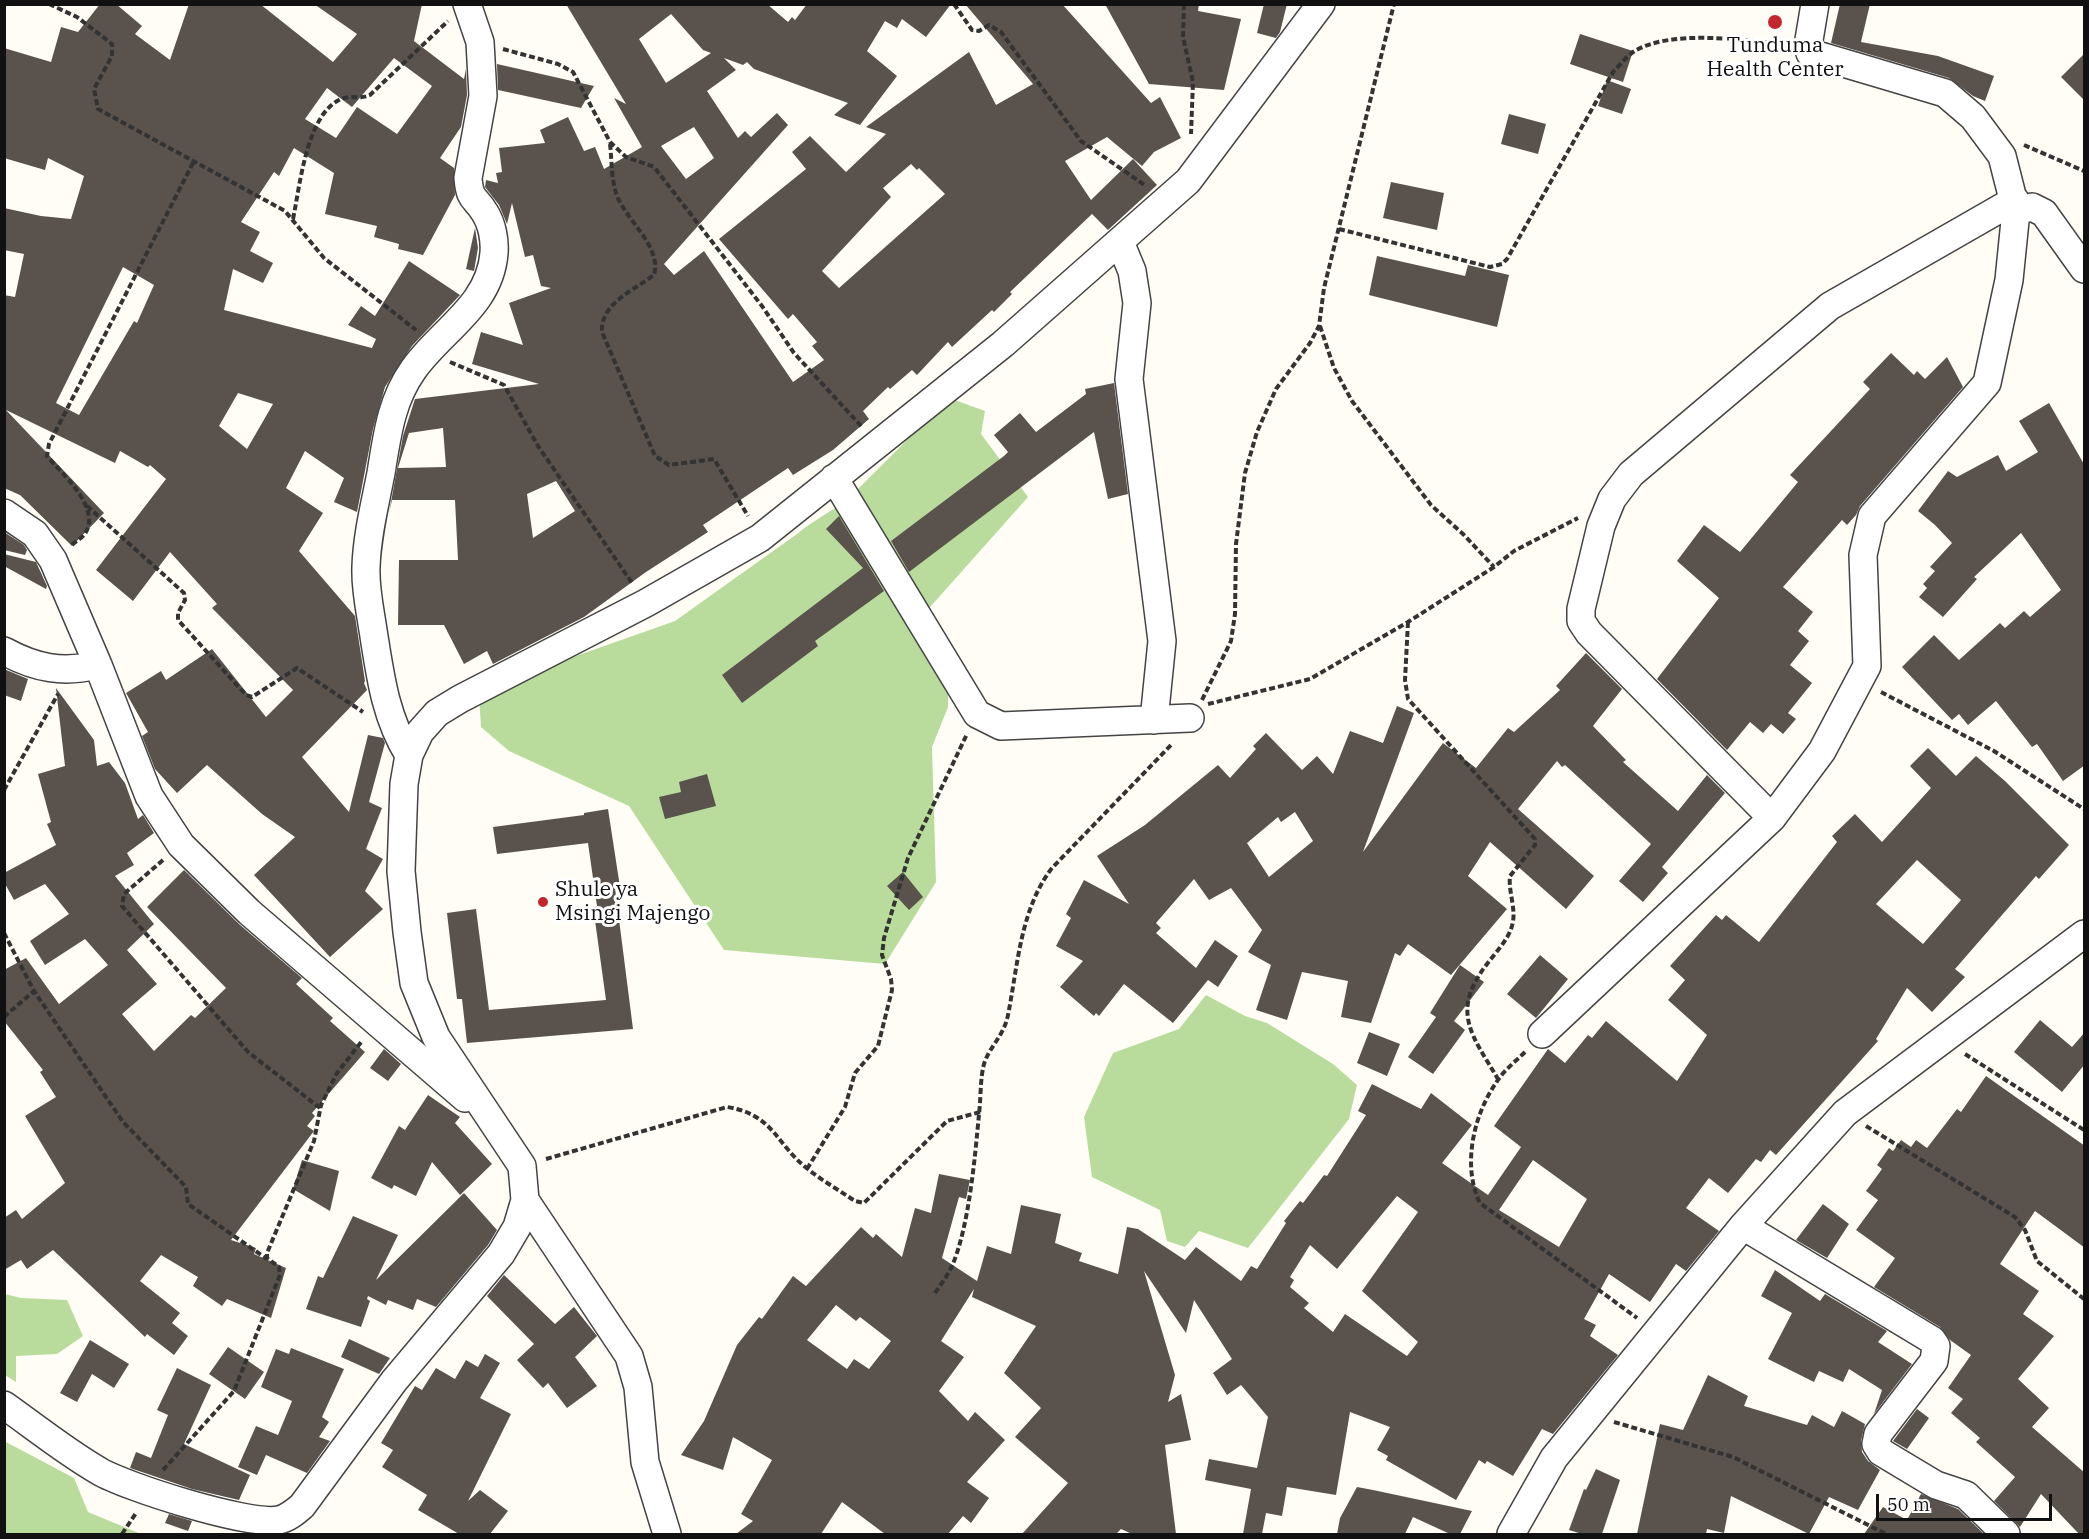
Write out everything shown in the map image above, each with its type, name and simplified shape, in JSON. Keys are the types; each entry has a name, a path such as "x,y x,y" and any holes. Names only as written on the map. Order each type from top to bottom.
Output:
{"street":[{"path":"403,745 420,732 437,713 646,603 760,538 1003,344 1188,181 1322,4"},
{"path":"1542,1034 1772,818 1822,751 1867,666 1863,555 1872,516 1987,383 2009,280 2016,205 2002,156 1973,117 1945,93 1810,53 1808,46 1815,4"},
{"path":"4,1405 101,1472 145,1491 252,1519 277,1520 288,1516 302,1506 394,1381 501,1254 517,1227 525,1200 522,1166 436,1037 414,983 401,871 403,745 382,687 366,568 390,421 399,393 414,369 478,300 488,278 494,253 492,230 485,213 472,200 468,178 483,96 480,42 462,9"},
{"path":"1772,818 1581,621 1581,609 1594,549 1612,499 1631,474 1830,306 2016,205 2032,207 2044,213 2085,269"},
{"path":"1120,243 1132,271 1137,303 1128,379 1162,641 1154,720"},
{"path":"834,478 977,714 1001,726 1190,718"},
{"path":"4,513 35,534 53,560 99,665 149,796 181,845 249,912 487,1116"},
{"path":"4,651 27,662 70,671 99,665"},
{"path":"1511,1534 1554,1458 1743,1226 1845,1113 1941,1039 2085,934"},
{"path":"525,1200 629,1356 638,1387 645,1462 668,1534"},
{"path":"1743,1226 1932,1340 1936,1346 1934,1361 1878,1434 1876,1444 1881,1452 1936,1485 1966,1495 2006,1534"}],"path":[{"path":"49,4 77,17 112,44 112,56 94,89 98,109 276,206 293,220 324,258 432,349 504,385 538,446 646,603"},
{"path":"954,4 972,30 979,32 989,25 1000,32 1081,141 1166,201"},
{"path":"1184,4 1183,37 1193,89 1191,135"},
{"path":"1394,4 1323,288 1319,326 1310,343 1276,389 1257,432 1245,473 1236,544 1235,614 1231,642 1212,685 1198,706 1310,679 1408,622 1494,567 1514,551 1612,499"},
{"path":"293,220 310,141 316,126 332,105 343,98 359,99 370,95 462,9"},
{"path":"1339,229 1490,267 1497,266 1507,259 1613,72 1633,52 1652,45 1698,37 1808,46"},
{"path":"480,42 558,64 573,72 610,142 626,157 654,167 762,306 794,353 877,443"},
{"path":"610,142 617,195 654,255 657,267 654,275 608,308 601,322 602,332 655,456 669,465 714,459 760,538"},
{"path":"2021,143 2085,171"},
{"path":"194,161 49,444 47,456 87,506 184,593 185,600 178,613 178,620 246,695 252,696 297,668 403,745"},
{"path":"1319,326 1334,368 1352,402 1431,506 1464,534 1494,567"},
{"path":"53,560 86,533 89,516 87,506"},
{"path":"1408,622 1405,680 1408,699 1535,839 1535,845 1510,876 1514,916 1510,934 1475,981 1467,1012 1467,1026 1498,1080"},
{"path":"4,790 70,671"},
{"path":"1860,680 1994,751 2085,809"},
{"path":"807,1169 845,1107 855,1073 878,1046 892,990 891,979 882,955 884,939 908,858 977,714"},
{"path":"935,1293 952,1266 958,1245 972,1177 984,1065 1001,1037 1008,1018 1021,941 1030,905 1041,882 1177,738 1190,718"},
{"path":"181,845 124,894 122,906 248,1052 320,1108"},
{"path":"4,933 34,991 129,1130 186,1187 188,1204 279,1268 280,1275 234,1391 145,1491"},
{"path":"4,1017 34,991"},
{"path":"268,1259 267,1253 314,1142 320,1108 337,1074 376,1023"},
{"path":"1542,1034 1498,1080 1486,1099 1470,1160 1472,1182 1480,1203 1657,1333"},
{"path":"1941,1039 2085,1130"},
{"path":"522,1166 726,1107 747,1110 762,1119 807,1169 855,1201 864,1203 947,1121 980,1112"},
{"path":"1845,1113 2015,1217 2025,1230 2037,1261 2084,1297"},
{"path":"1589,1415 1733,1457 1886,1534"}],"green space":[{"path":"949,398 985,411 981,434 1028,497 923,615 948,679 948,707 932,747 936,882 885,964 724,950 629,806 509,751 481,727 479,696 559,662 675,621 809,524 849,498"},
{"path":"1206,995 1245,1016 1267,1023 1333,1064 1357,1085 1349,1119 1248,1248 1199,1231 1185,1247 1167,1241 1160,1210 1092,1177 1084,1117 1113,1053 1179,1029"},
{"path":"5,1294 21,1298 67,1300 83,1336 57,1354 16,1356 16,1382 5,1375"},
{"path":"4,1441 74,1478 88,1512 141,1534 5,1534"}],"building":[{"path":"100,4 116,4 142,26 135,34 170,60 189,4 260,4 333,62 357,34 314,4 422,4 414,41 464,79 466,69 467,95 461,127 440,158 454,168 455,195 423,255 398,249 399,244 374,237 377,226 325,214 334,173 294,148 279,176 274,172 241,222 260,232 250,251 273,263 263,283 233,269 224,310 372,348 376,339 348,325 361,306 375,316 409,261 460,295 412,346 385,387 373,429 357,512 334,502 344,478 305,451 286,488 323,513 299,551 355,616 364,683 367,690 302,757 349,812 368,735 383,738 385,743 369,802 382,808 366,849 383,859 365,891 383,909 330,957 254,875 295,837 262,814 207,765 177,793 155,769 142,736 148,732 126,693 161,671 166,680 212,649 266,717 293,690 212,608 217,604 170,552 133,601 96,570 166,479 150,465 148,467 120,451 115,463 6,410 104,513 72,546 20,495 4,488 4,295 15,297 24,254 4,250 4,208 41,216 71,219 84,176 48,158 45,170 4,158 4,48 51,62 61,27 78,32","holes":["394,58 432,86 397,134 357,107 336,138 305,119 327,88 352,107","123,267 154,285 137,323 134,321 79,415 56,403","238,393 273,404 247,449 219,426"]},
{"path":"566,4 767,4 788,22 792,17 795,20 807,4 951,4 926,37 902,19 897,28 885,21 867,51 897,76 860,125 834,115 848,103 754,69 747,62 743,65 724,58 736,70 707,91 738,138 745,131 751,137 777,113 788,125 664,264 674,275 704,251 793,382 824,360 812,346 817,342 793,314 788,319 719,239 806,169 792,152 810,136 846,172 886,134 866,127 969,52 996,105 1033,84 965,4 1062,4 1151,103 1160,97 1181,138 1154,152 1142,166 1107,137 1065,161 1091,200 1133,159 1157,185 1108,230 1092,214 1010,292 1012,294 994,312 992,310 952,347 948,342 917,375 912,370 890,389 888,387 863,411 869,419 833,450 793,475 788,468 703,525 708,532 646,572 584,617 493,664 487,651 464,664 444,625 398,625 399,560 458,560 455,500 392,500 389,513 403,436 415,399 539,384 472,364 481,332 523,345 509,303 551,288 541,286 533,255 525,257 512,203 507,224 499,205 485,187 486,180 498,183 496,173 502,172 499,148 545,143 540,130 568,117 584,151 595,147 604,169 642,147 614,98 626,104","holes":["671,14 703,50 711,53 666,83 639,39","694,127 714,158 686,179 661,146","911,164 917,170 919,168 945,194 839,288 822,271 891,197 883,188","443,428 446,467 398,468 409,433","556,481 575,511 533,538 527,494"]},
{"path":"1105,4 1199,4 1198,11 1241,19 1224,90 1149,84"},
{"path":"1264,4 1287,4 1280,32 1276,38 1257,33"},
{"path":"1840,4 1870,4 1861,42 1938,56 1994,76 1985,101 1973,96 1949,78 1831,43"},
{"path":"1580,34 1633,51 1623,82 1570,64"},
{"path":"2085,53 2085,101 2061,77"},
{"path":"497,64 594,86 581,108 498,90"},
{"path":"1607,80 1631,89 1622,114 1598,106"},
{"path":"1509,114 1546,124 1538,154 1501,144"},
{"path":"1391,182 1444,193 1437,230 1383,218"},
{"path":"475,228 478,248 474,271 466,269"},
{"path":"1377,256 1465,276 1468,265 1509,275 1497,327 1369,295"},
{"path":"1891,353 1914,375 1917,371 1925,379 1947,357 1963,387 1860,506 1847,525 1842,520 1783,587 1813,612 1798,631 1809,641 1790,665 1812,683 1788,713 1796,719 1783,734 1771,724 1763,733 1750,722 1727,750 1657,679 1719,598 1677,561 1704,525 1740,552 1798,482 1790,475 1870,389 1863,382"},
{"path":"1114,383 1128,494 1108,499 1094,432 909,572 891,541 1008,452 994,435 1020,413 1036,432 1086,394 1085,389"},
{"path":"2049,403 2085,466 2085,765 2063,781 2037,744 2032,747 1996,701 1968,725 1959,714 1952,720 1902,667 1934,635 1959,660 2000,623 2005,628 2024,611 2030,617 2061,590 2021,533 1974,577 1977,579 1943,617 1919,597 1927,588 1923,584 1935,571 1930,567 1952,543 1918,511 1948,471 1957,477 1998,455 2006,471 2038,452 2019,421"},
{"path":"839,516 884,591 815,641 818,646 742,703 722,675 863,568 826,529"},
{"path":"4,532 24,545 27,550 25,555 4,550"},
{"path":"4,554 36,562 47,586 46,589 4,566"},
{"path":"1586,653 1622,689 1593,726 1626,760 1623,762 1678,811 1707,775 1725,793 1662,867 1668,873 1643,902 1619,881 1651,844 1565,765 1562,767 1557,761 1518,809 1594,876 1566,909 1490,842 1468,876 1507,909 1451,975 1408,944 1400,956 1395,953 1371,1023 1341,1017 1348,981 1302,972 1287,1020 1256,1010 1271,965 1248,952 1262,930 1231,888 1209,900 1194,879 1156,923 1161,928 1156,933 1196,968 1215,940 1238,956 1218,987 1208,980 1173,1023 1124,984 1099,1016 1096,1013 1094,1016 1060,987 1083,961 1056,946 1071,918 1066,914 1084,880 1129,904 1097,856 1145,825 1218,765 1230,778 1256,749 1253,746 1266,733 1302,770 1317,756 1333,774 1350,731 1383,743 1397,706 1414,713 1363,852 1443,743 1476,768 1508,728 1514,732 1560,690 1556,686","holes":["1295,812 1313,841 1269,877 1247,843 1278,817 1281,822"]},
{"path":"4,669 28,679 21,701 4,695"},
{"path":"56,688 94,740 97,766 109,762 125,783 138,819 143,815 154,833 127,853 134,865 115,876 154,924 127,950 157,984 122,1014 154,1051 191,1015 195,1018 226,988 147,907 184,870 239,924 302,978 296,984 333,1018 330,1021 365,1052 312,1113 315,1116 307,1126 314,1131 231,1240 256,1248 254,1254 286,1268 271,1318 227,1299 222,1306 193,1286 198,1277 161,1255 140,1281 180,1313 172,1323 188,1336 174,1355 147,1334 145,1337 53,1250 27,1269 21,1260 4,1270 4,1218 16,1210 22,1219 65,1183 25,1116 56,1097 40,1072 43,1070 4,1021 4,970 26,958 59,1004 108,965 85,939 45,965 30,941 69,914 45,884 14,900 4,882 4,873 56,845 47,824 51,822 38,774 65,766"},
{"path":"1928,748 1956,776 1976,756 2005,781 2069,845 2039,879 2036,876 1955,969 1965,977 1932,1012 1907,988 1876,1039 1878,1041 1776,1155 1770,1150 1761,1162 1756,1159 1728,1193 1709,1178 1686,1208 1719,1231 1686,1271 1676,1264 1650,1302 1609,1274 1584,1319 1596,1325 1590,1336 1618,1355 1553,1434 1542,1429 1513,1476 1487,1461 1485,1464 1479,1460 1456,1500 1386,1460 1388,1456 1377,1450 1390,1427 1350,1412 1336,1495 1287,1487 1282,1516 1266,1513 1262,1534 1243,1534 1251,1489 1205,1480 1209,1459 1257,1468 1268,1417 1241,1385 1227,1395 1213,1373 1232,1359 1194,1300 1186,1333 1144,1271 1175,1375 1168,1402 1181,1394 1191,1440 1165,1445 1176,1534 1132,1534 1121,1529 1116,1534 1022,1534 1068,1483 1015,1437 1041,1408 1004,1373 1036,1326 972,1297 974,1289 941,1341 964,1357 939,1391 968,1421 975,1412 1005,1440 967,1482 989,1498 971,1523 963,1516 948,1534 885,1534 842,1502 821,1534 736,1534 753,1521 741,1514 772,1460 733,1437 723,1470 681,1455 704,1421 737,1345 759,1317 762,1319 793,1276 806,1286 861,1227 873,1238 876,1234 902,1257 915,1208 931,1213 939,1174 970,1180 966,1199 959,1197 942,1258 977,1281 987,1246 1011,1254 1021,1205 1061,1214 1055,1243 1082,1253 1079,1261 1118,1274 1127,1227 1138,1229 1185,1260 1196,1247 1241,1281 1251,1266 1257,1269 1286,1223 1284,1221 1300,1201 1303,1203 1324,1175 1327,1176 1366,1115 1358,1111 1372,1084 1421,1109 1431,1093 1472,1125 1442,1163 1488,1195 1521,1147 1494,1126 1548,1049 1565,1063 1588,1035 1592,1038 1606,1021 1677,1081 1707,1035 1668,1000 1685,980 1670,966 1716,915 1722,920 1726,915 1759,942 1837,842 1832,836 1855,814 1882,842 1931,788 1910,766","holes":["1917,860 1961,900 1923,944 1876,904","1533,1160 1587,1199 1559,1247 1499,1210","1397,1196 1418,1212 1362,1291 1418,1342 1407,1356 1345,1314 1333,1332 1304,1308 1309,1303 1290,1287 1294,1280 1290,1277 1310,1245 1337,1269","836,1305 856,1321 860,1317 891,1341 869,1369 854,1359 847,1369 807,1340"]},
{"path":"707,774 716,806 665,819 659,797 681,792 679,782"},
{"path":"608,809 620,887 615,888 633,1029 467,1043 462,999 457,999 447,913 476,909 489,1010 606,1000 593,906 597,906 588,843 497,854 493,827 584,815 584,813"},
{"path":"903,872 923,897 909,910 887,886"},
{"path":"1540,955 1568,979 1536,1018 1507,994"},
{"path":"1460,965 1484,982 1454,1021 1465,1030 1433,1074 1408,1057 1436,1017 1430,1013"},
{"path":"2040,1020 2072,1047 2085,1032 2085,1064 2062,1092 2014,1052"},
{"path":"1369,1032 1400,1044 1387,1076 1357,1063"},
{"path":"384,1049 401,1064 388,1081 370,1068"},
{"path":"1986,1076 2085,1146 2085,1248 2035,1211 2000,1264 2039,1291 2023,1314 2054,1336 2018,1379 2049,1408 2032,1427 2085,1473 2085,1534 2079,1534 2041,1494 2020,1527 1994,1501 2015,1477 1976,1442 1980,1438 1951,1413 1963,1399 1948,1388 1971,1355 1950,1340 1940,1327 1874,1287 1895,1258 1856,1230 1878,1200 1866,1191 1882,1169 1877,1165 1889,1148 1893,1151 1901,1140 1911,1147 1916,1140 1927,1148 1957,1109 1961,1112"},
{"path":"428,1095 460,1117 455,1123 492,1164 460,1195 432,1162 416,1196 394,1185 392,1189 371,1178 399,1126 405,1130"},
{"path":"302,1160 339,1171 330,1211 293,1189"},
{"path":"464,1193 497,1230 488,1245 436,1307 417,1299 413,1310 388,1300 386,1305 368,1296 367,1299 370,1301 361,1327 306,1309 318,1276 323,1278 353,1216 398,1235 376,1280"},
{"path":"1823,1204 1849,1224 1827,1258 1796,1240"},
{"path":"1775,1270 1820,1301 1825,1294 1887,1331 1878,1342 1912,1364 1874,1414 1882,1390 1849,1369 1843,1382 1819,1371 1814,1382 1768,1359 1792,1313 1761,1296"},
{"path":"504,1275 555,1324 574,1307 597,1336 575,1357 597,1386 567,1408 548,1383 543,1388 517,1360 534,1344 487,1296"},
{"path":"349,1339 390,1358 379,1374 341,1357"},
{"path":"90,1340 129,1364 114,1388 92,1374 77,1402 60,1393"},
{"path":"228,1347 264,1372 245,1399 209,1374"},
{"path":"291,1348 344,1369 322,1417 329,1422 319,1437 330,1441 307,1473 266,1455 257,1475 238,1467 256,1426 278,1435 292,1401 261,1387 276,1349 289,1354"},
{"path":"485,1354 500,1363 480,1398 511,1414 468,1501 480,1490 508,1511 490,1534 459,1534 418,1510 427,1495 382,1467 393,1450 381,1443 415,1386 422,1390 436,1368 455,1379 466,1360 478,1367"},
{"path":"177,1368 211,1385 184,1444 250,1475 239,1500 192,1489 130,1468 136,1452 151,1458 168,1415 157,1410"},
{"path":"1708,1375 1748,1396 1744,1406 1807,1425 1812,1415 1834,1427 1842,1411 1865,1424 1861,1441 1862,1452 1868,1461 1880,1470 1858,1510 1829,1497 1809,1534 1731,1496 1724,1533 1707,1529 1706,1534 1637,1534 1660,1424 1683,1430"},
{"path":"1917,1409 1929,1418 1907,1449 1893,1441"},
{"path":"1596,1469 1620,1480 1602,1534 1582,1534 1569,1530 1584,1489 1586,1490"},
{"path":"1357,1487 1472,1511 1460,1534 1450,1534 1413,1517 1405,1534 1337,1534 1340,1518"},
{"path":"1921,1494 1958,1509 1984,1534 1864,1534 1883,1507 1907,1520"},
{"path":"169,1514 192,1521 188,1531 165,1523"}],"place":[{"name":"Tunduma Health Center","path":"1775,22"},
{"name":"Shule ya Msingi Majengo","path":"543,902"}]}
